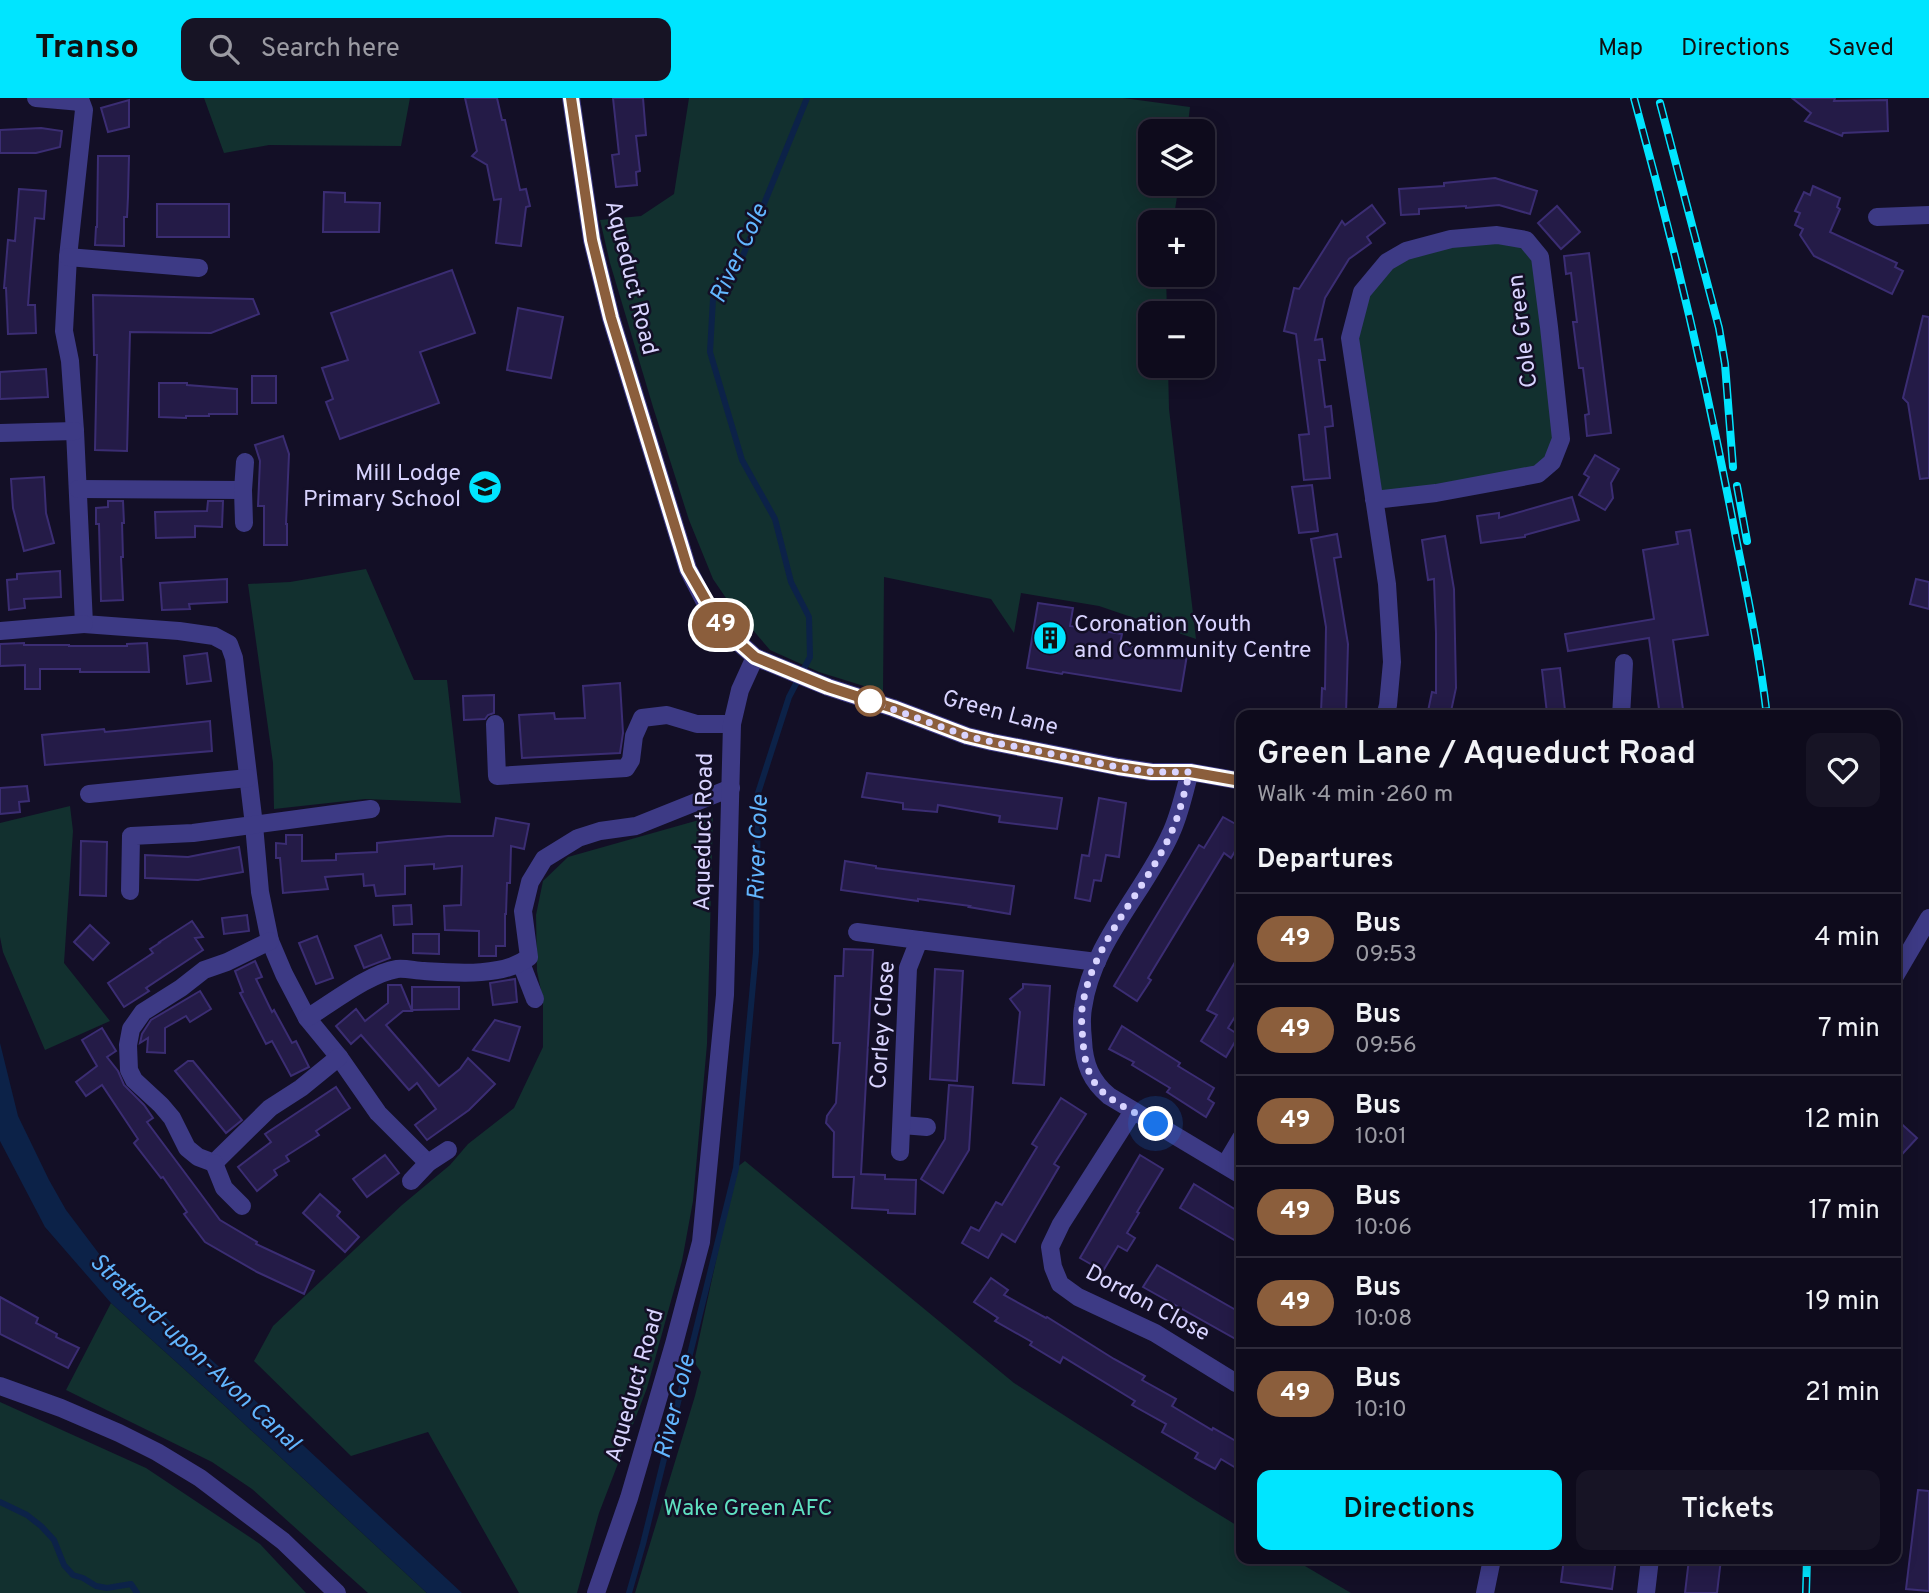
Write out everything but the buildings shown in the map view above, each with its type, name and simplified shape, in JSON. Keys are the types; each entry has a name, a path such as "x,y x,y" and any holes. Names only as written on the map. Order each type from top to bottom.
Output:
{"street":[{"path":"36,98 81,102 83,110 68,257 64,331 70,361 75,431 83,624"},
{"name":"Aqueduct Road","path":"571,98 592,240 611,318 688,569 715,616 728,633 755,657 740,690 732,724 725,995 701,1242 629,1498 596,1593"},
{"path":"1877,217 1929,215"},
{"name":"Cole Green","path":"1374,500 1436,493 1538,474 1552,462 1561,439 1549,327 1540,257 1526,240 1497,235 1451,239 1406,251 1387,261 1362,292 1350,338 1374,500 1387,584 1392,662 1387,710"},
{"path":"68,257 199,268"},
{"path":"0,433 75,431"},
{"path":"244,523 245,462"},
{"path":"78,489 243,490"},
{"path":"0,631 83,624 123,626 214,636 229,644 234,658 260,892 270,941 307,1018 339,1057 378,1113 428,1163"},
{"name":"Green Lane","path":"755,657 828,687 967,736 1118,767 1152,772 1190,772 1236,780"},
{"path":"1621,710 1623,663"},
{"path":"495,724 497,776 626,768 631,760 634,736 642,718 667,715 697,724 732,724"},
{"path":"1190,772 1172,832 1148,877 1111,933 1088,984 1082,1010 1084,1056 1090,1075 1099,1088 1233,1170"},
{"path":"89,794 248,778"},
{"path":"307,1018 375,976 398,969 485,972 521,963 529,957 523,911 530,882 544,859 578,838 600,831 636,826 731,788"},
{"path":"130,891 131,835 193,833 371,809"},
{"path":"1901,966 1929,918"},
{"path":"857,932 919,940"},
{"name":"Corley Close","path":"900,1152 908,968 919,940 1097,962"},
{"path":"242,1206 224,1188 214,1163 198,1157 187,1148 172,1118 134,1080 129,1070 128,1045 131,1029 144,1012 204,970 270,941"},
{"path":"521,963 535,999"},
{"path":"214,1163 270,1108 301,1088 339,1057"},
{"name":"Dordon Close","path":"1133,1111 1060,1224 1050,1247 1053,1267 1060,1284 1078,1297 1155,1333 1236,1383"},
{"path":"902,1125 928,1127"},
{"path":"411,1181 428,1163 448,1150"},
{"path":"0,1386 119,1433 201,1478 283,1541 337,1593"},
{"path":"1485,1593 1491,1564"},
{"path":"1646,1593 1649,1564"}],"green space":[{"path":"204,98 410,98 401,146 269,145 224,153"},
{"path":"689,98 1123,98 1190,107 1188,119 1138,119 1138,196 1177,196 1175,210 1138,210 1138,287 1166,287 1167,301 1138,301 1138,378 1168,378 1169,409 1196,639 1099,606 1021,593 1014,633 991,599 884,577 883,692 819,672 770,650 713,579 689,520 610,263 600,220 641,216 674,194"},
{"path":"1497,235 1540,257 1561,439 1538,474 1374,500 1350,338 1362,292 1387,262"},
{"path":"366,569 414,680 447,680 461,803 365,799 274,809 273,763 248,584 290,582"},
{"path":"70,806 73,831 64,963 110,1021 45,1050 3,952 0,937 0,823"},
{"path":"713,816 707,1044 693,1201 682,1261 647,1388 599,1513 577,1593 519,1593 428,1432 351,1456 254,1361 273,1326 402,1205 450,1165 468,1144 514,1108 543,1047 543,1000 537,971 536,915 543,881 568,857"},
{"name":"Wake Green AFC","path":"745,1161 1014,1383 1236,1525 1236,1564 1302,1564 1351,1593 635,1593 701,1372 694,1362 736,1168"},
{"path":"111,1303 427,1593 368,1593 252,1489 212,1462 66,1390"},
{"path":"0,1402 146,1468 260,1544 306,1593 0,1593"}],"water":[{"name":"Stratford-upon-Avon Canal","path":"0,1043 18,1116 66,1210 103,1259 462,1593 427,1593 111,1303 45,1227 0,1141"}],"waterway":[{"name":"River Cole","path":"629,1593 736,1168 756,952 758,793 789,697 810,657 809,617 791,582 775,519 742,460 710,352 713,299 742,258 807,98"},
{"path":"0,1502 27,1515 41,1526 54,1540 64,1565 73,1575 107,1588 131,1584 137,1593"}],"railway":[{"path":"1634,98 1663,207 1714,427 1766,710"},
{"path":"1660,103 1719,328 1725,364 1733,467"},
{"path":"1737,486 1747,541"},
{"path":"1806,1593 1807,1564"}],"bus line":[{"name":"49","path":"571,98 588,222 611,318 688,569 704,600 728,633 755,657 828,687 967,736 1118,767 1152,772 1190,772 1236,780"}],"place":[{"name":"Mill Lodge Primary School","path":"485,487"},
{"name":"Coronation Youth and Community Centre","path":"1050,638"}],"route":[{"path":"870,701 967,736 992,742 1118,767 1152,772 1190,772 1172,832 1148,877 1111,933 1088,984 1082,1010 1084,1056 1090,1075 1109,1096 1156,1124"}]}
